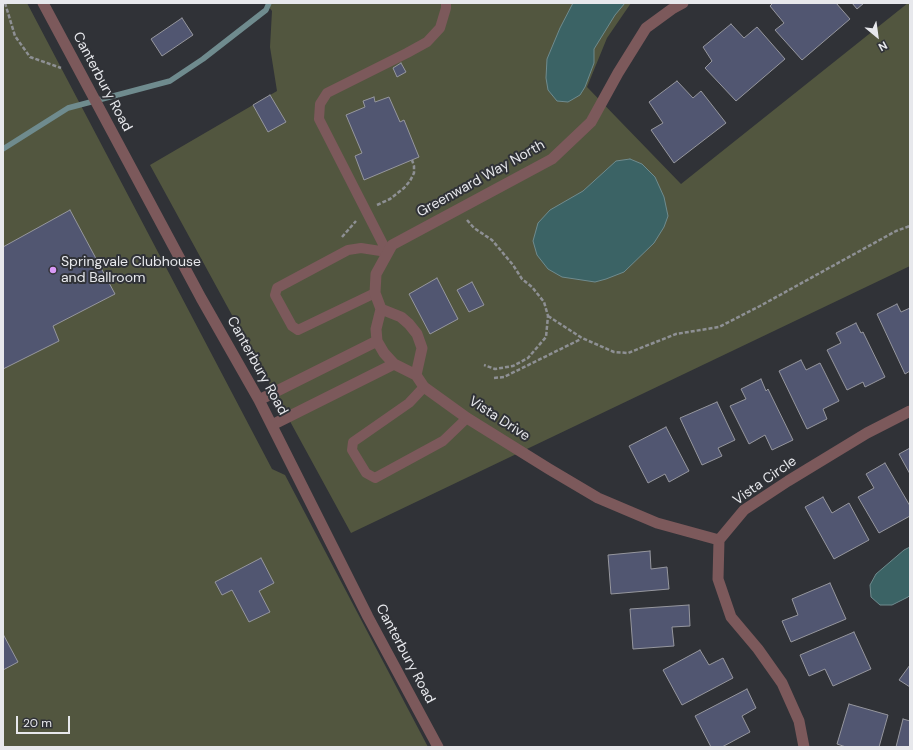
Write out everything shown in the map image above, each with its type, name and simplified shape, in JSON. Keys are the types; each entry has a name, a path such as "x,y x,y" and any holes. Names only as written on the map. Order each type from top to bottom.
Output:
{"street":[{"name":"Canterbury Road","path":"43,3 201,298 260,400 368,617 438,747"},
{"name":"Greenward Way North","path":"390,249 552,159 591,122 618,73 646,28 683,3"},
{"path":"272,425 394,364 384,353 377,341 376,329 381,309 375,293 376,274 390,249"},
{"path":"381,309 401,317 417,334 422,348 416,375"},
{"path":"260,400 377,341"},
{"name":"Vista Drive","path":"394,364 416,375 424,387 467,418 549,470 598,498 657,523 719,540"},
{"name":"Vista Circle","path":"719,540 744,510 788,481 867,433 910,411"},
{"path":"719,540 718,579 731,617 758,649 782,683 799,721 804,747"}],"lane":[{"path":"390,249 319,119 320,104 327,93 427,42 440,28 446,3"},
{"path":"375,293 298,330 292,326 275,295 277,288 348,250 361,248 390,249"},
{"path":"424,387 409,403 353,442 352,450 366,473 375,478 443,441 467,418"}],"path":[{"path":"5,3 5,11 15,36 30,58 61,69"},
{"path":"374,207 390,199 410,181 414,173 412,160"},
{"path":"342,236 358,218"},
{"path":"467,219 474,228 492,240 513,265 522,279 532,287 544,302 548,316 546,337 528,358 513,366 495,369 484,365"},
{"path":"548,316 582,338 614,352 628,353 676,334 719,327 896,232 910,226"},
{"path":"494,378 504,377 582,338"}],"green space":[{"path":"3,3 27,3 272,469 285,475 428,747 3,747"},
{"path":"266,3 631,3 607,38 587,87 681,184 908,3 910,3 910,266 351,533 150,165 277,91 270,47 272,11"}],"water":[{"path":"573,3 625,3 615,15 594,49 594,63 585,87 580,95 568,102 557,101 548,90 546,78 547,59 560,28"},
{"path":"630,159 642,164 655,177 664,197 668,216 664,227 654,243 624,272 595,282 562,277 548,269 537,255 533,241 538,223 550,210 583,191 616,161"},
{"path":"910,547 910,595 892,605 880,605 871,597 870,585 876,574 904,550"}],"building":[{"path":"773,3 836,3 850,19 802,60 775,30 784,23 770,6"},
{"path":"852,3 864,3 857,9"},
{"path":"182,18 193,35 162,56 151,39"},
{"path":"731,24 744,38 757,27 785,59 736,101 705,68 712,61 703,47"},
{"path":"401,63 406,72 397,77 393,68"},
{"path":"677,81 693,98 701,91 726,123 674,163 651,130 663,123 649,102"},
{"path":"270,95 286,122 268,132 253,105"},
{"path":"374,97 375,102 389,97 400,122 404,120 419,157 364,180 355,156 362,153 346,115 365,107 363,101"},
{"name":"Springvale Clubhouse and Ballroom","path":"70,210 115,294 53,326 59,341 3,369 3,247"},
{"path":"437,278 458,319 430,334 409,294"},
{"path":"472,282 484,305 469,312 457,290"},
{"path":"897,304 901,312 910,308 910,371 905,374 877,314"},
{"path":"856,323 861,333 863,332 885,377 865,387 863,382 847,390 827,350 841,343 836,333"},
{"path":"801,360 806,370 820,363 839,401 823,409 827,419 807,429 779,371"},
{"path":"761,379 766,391 768,389 793,440 772,450 765,435 749,444 730,406 746,399 741,389"},
{"path":"717,402 735,440 718,448 722,456 702,465 680,418"},
{"path":"666,427 689,471 669,482 665,474 648,483 629,446"},
{"path":"910,448 910,474 899,454"},
{"path":"885,463 910,506 910,516 879,533 858,497 874,488 866,474"},
{"path":"823,497 832,513 849,503 869,540 834,559 805,507"},
{"path":"650,551 651,569 667,567 669,589 611,594 608,555"},
{"path":"261,558 274,583 259,591 270,612 249,622 232,590 222,595 215,582"},
{"path":"830,583 846,619 791,642 782,621 798,615 792,599"},
{"path":"689,605 690,626 672,627 674,646 633,649 630,609"},
{"path":"854,632 871,669 833,686 825,669 809,676 800,655"},
{"path":"3,634 18,662 3,670"},
{"path":"700,650 709,665 723,658 733,678 682,705 663,670"},
{"path":"910,665 910,687 899,680"},
{"path":"747,689 756,708 742,716 750,732 722,747 711,747 695,716"},
{"path":"849,704 888,715 879,747 846,747 837,744"},
{"path":"903,719 910,721 910,747 896,747"}],"waterway":[{"path":"3,149 68,108 170,81 203,59 266,10 269,3"}],"place":[{"name":"Springvale Clubhouse and Ballroom","path":"53,270"}]}
